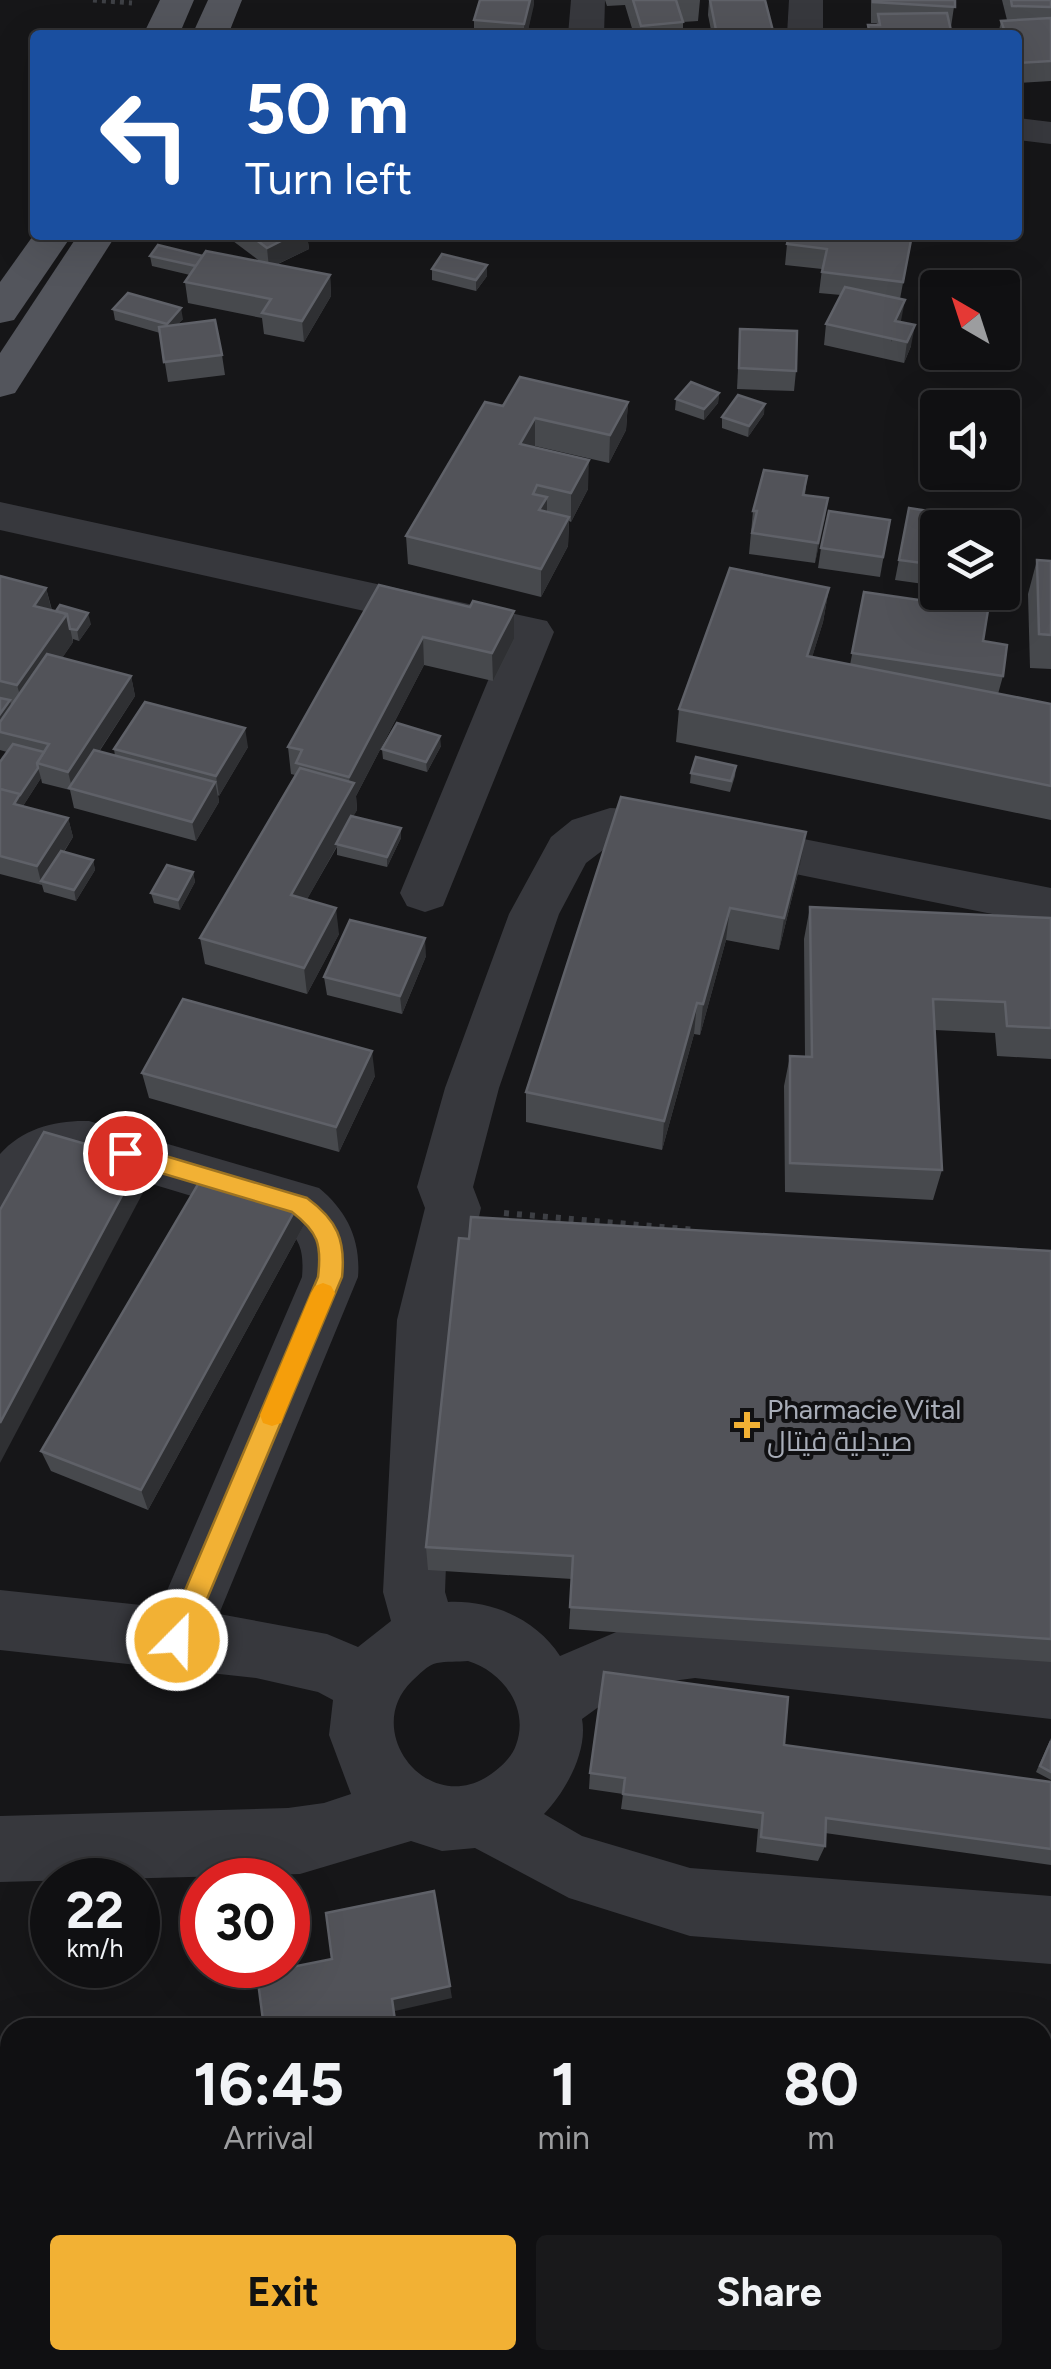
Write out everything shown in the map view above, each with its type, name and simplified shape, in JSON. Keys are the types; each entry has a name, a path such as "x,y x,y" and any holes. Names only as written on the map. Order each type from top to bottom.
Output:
{"main road":[{"path":"163,30 177,0"},
{"path":"212,30 226,0"},
{"path":"0,311 50,240"},
{"path":"0,384 94,240"}],"street":[{"path":"586,30 588,0"},
{"path":"805,30 806,0"},
{"path":"1022,130 1051,132"},
{"path":"0,516 531,632 425,893"},
{"path":"426,1635 414,1592 426,1320 454,1208 445,1188 472,1088 534,914 568,850 588,833 610,826 657,828 1051,906"},
{"path":"0,1199 38,1152 61,1142 89,1143 299,1205 322,1222 334,1247 330,1277 177,1640"},
{"path":"0,1620 256,1648 327,1664 368,1685"},
{"path":"458,1629 490,1635 518,1650 539,1674 551,1704 551,1738 538,1773 514,1799 481,1815 444,1818 408,1808 381,1785 364,1754 360,1719 368,1685 383,1663 402,1646 426,1635 458,1629"},
{"path":"551,1704 592,1669 624,1654 659,1647 1051,1688"},
{"path":"0,1849 313,1839 408,1808"},
{"path":"481,1815 569,1865 690,1902 1051,1930"}],"path":[{"path":"454,1208 704,1231"}],"building":[{"path":"480,0 530,0 524,24 474,20"},
{"path":"633,0 676,0 683,22 641,26"},
{"path":"710,0 765,0 773,30 716,30"},
{"path":"955,0 955,7 873,2"},
{"path":"1011,0 1051,0 1051,7 1012,6"},
{"path":"947,13 951,30 869,30 868,25 880,25 878,14"},
{"path":"1051,18 1051,61 1022,63 1022,30 1004,30 1001,21"},
{"path":"257,240 283,240 267,248"},
{"path":"788,240 911,240 903,282 822,272 827,249 787,244"},
{"path":"158,245 203,256 196,266 150,256"},
{"path":"206,251 330,275 302,321 262,313 271,299 185,282"},
{"path":"442,254 487,265 476,280 432,269"},
{"path":"845,287 905,300 895,321 915,325 907,342 826,324"},
{"path":"128,293 181,308 167,324 113,309"},
{"path":"215,320 222,355 164,362 159,327"},
{"path":"740,329 797,331 796,371 739,368"},
{"path":"520,377 628,402 610,435 535,418 520,444 589,460 571,493 537,485 533,494 547,497 539,510 569,517 541,569 406,536 485,402 503,406"},
{"path":"691,382 719,393 704,409 676,399"},
{"path":"738,395 765,404 749,426 722,417"},
{"path":"764,470 807,476 803,495 828,498 818,543 752,533 757,511 753,511"},
{"path":"909,508 922,510 920,563 899,560"},
{"path":"829,511 890,520 883,557 821,548"},
{"path":"1037,560 1051,561 1051,635 1039,634"},
{"path":"730,568 829,588 807,656 1051,704 1051,786 679,709"},
{"path":"0,576 46,588 34,606 67,614 17,685 0,681"},
{"path":"379,585 470,607 473,601 514,611 492,653 423,637 349,777 296,763 302,750 288,747"},
{"path":"864,592 920,600 920,610 988,610 983,641 1007,645 1003,676 852,653"},
{"path":"60,605 88,613 77,630 70,629 67,614 56,611"},
{"path":"47,654 131,676 68,772 37,763 49,744 0,732 0,722"},
{"path":"0,698 10,700 0,714"},
{"path":"145,702 245,728 216,776 114,749"},
{"path":"397,723 440,736 426,762 382,749"},
{"path":"13,744 44,752 20,795 0,789 0,762"},
{"path":"94,750 215,782 192,822 69,788"},
{"path":"696,757 736,766 731,781 691,773"},
{"path":"300,768 354,783 291,895 336,908 304,968 200,938"},
{"path":"0,789 20,794 14,804 68,818 37,866 0,856"},
{"path":"621,797 806,832 784,918 730,908 703,1004 697,1003 664,1121 526,1092"},
{"path":"351,816 401,828 387,857 336,844"},
{"path":"61,851 93,860 74,890 41,881"},
{"path":"167,865 193,872 178,900 151,893"},
{"path":"810,907 1051,918 1051,1028 1007,1026 1005,1002 933,999 942,1170 790,1163 790,1056 812,1057"},
{"path":"350,920 425,938 400,996 324,977"},
{"path":"183,999 372,1051 336,1127 142,1073"},
{"path":"44,1132 141,1160 0,1423 0,1210"},
{"path":"207,1169 300,1201 141,1490 41,1451"},
{"name":"Pharmacie Vital صيدلية فيتال","path":"471,1217 1051,1251 1051,1639 570,1607 573,1556 426,1547 459,1238 469,1239"},
{"path":"604,1672 788,1697 784,1745 1051,1782 1051,1849 826,1818 825,1846 761,1837 763,1813 623,1794 625,1778 590,1773"},
{"path":"1051,1741 1051,1772 1040,1766"},
{"path":"434,1891 450,1986 392,1999 395,2018 263,2018 259,1988 310,1988 310,1963 332,1959 326,1913"}],"slow traffic":[{"path":"272,1415 323,1293"}],"place":[{"name":"Pharmacie Vital صيدلية فيتال","path":"747,1425"}],"route":[{"path":"125,1153 299,1205 322,1222 334,1247 330,1277 177,1640"}]}
